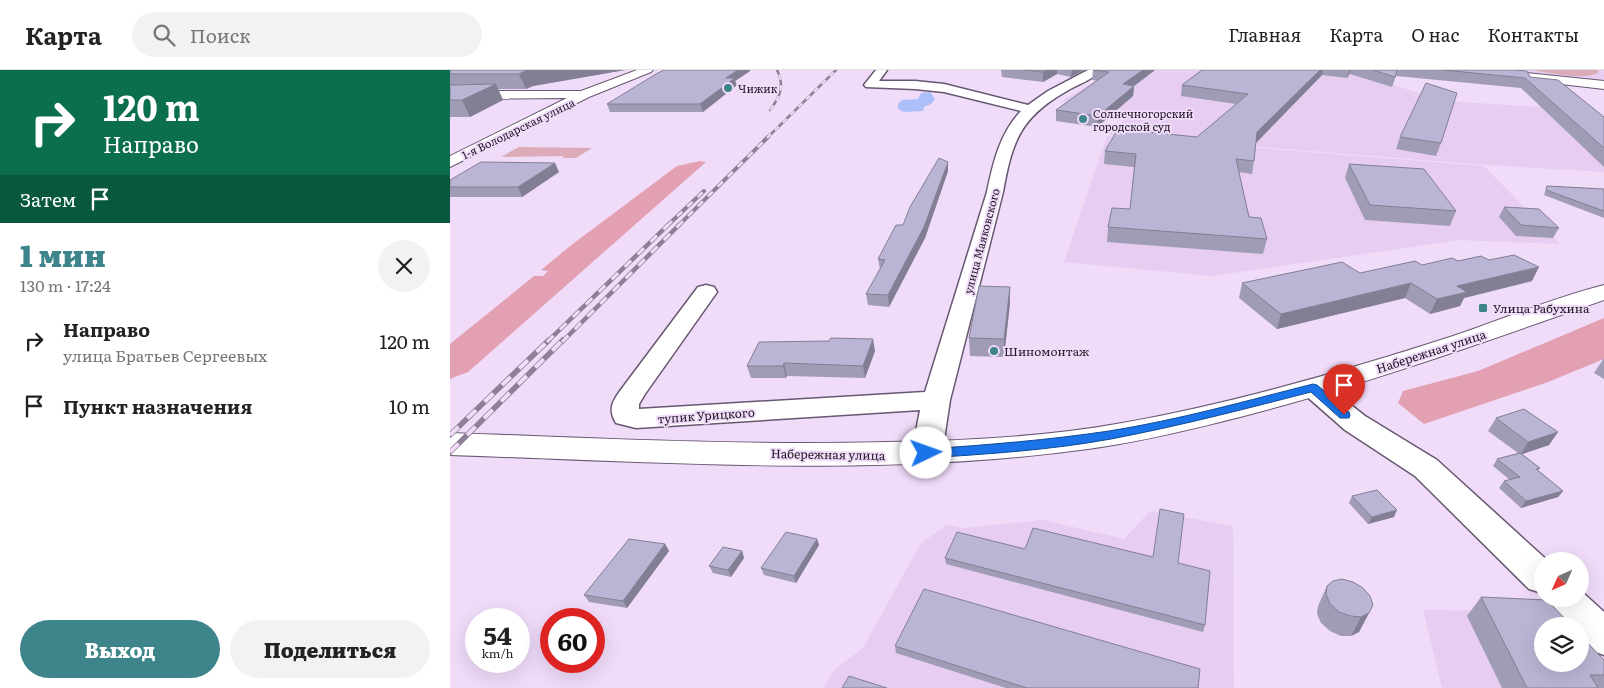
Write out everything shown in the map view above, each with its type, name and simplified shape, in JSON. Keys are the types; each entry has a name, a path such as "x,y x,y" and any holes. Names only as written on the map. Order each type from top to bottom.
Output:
{"main road":[{"name":"1-я Володарская улица","path":"450,162 585,94 647,70"},
{"path":"1465,70 1604,85"},
{"path":"452,96 585,94"},
{"name":"Набережная улица","path":"450,444 848,455 926,453 1003,448 1119,433 1203,416 1313,388 1390,365 1604,292"}],"street":[{"path":"882,70 867,87 944,88 1031,110"},
{"name":"улица Маяковского","path":"926,453 936,400 1004,152 1013,133 1031,110 1096,70"},
{"name":"тупик Урицкого","path":"706,292 633,391 625,404 626,416 636,419 936,400"},
{"path":"1313,388 1355,423 1426,468 1534,570"},
{"path":"1574,608 1604,636"}],"shaded area":[{"path":"1113,70 1386,70 1385,82 1443,101 1575,109 1604,122 1604,172 1487,165 1108,135 1133,111 1062,101"},
{"path":"1518,70 1604,70 1604,81 1519,73"},
{"path":"1533,70 1597,70 1599,72 1593,75 1577,76"},
{"path":"1107,136 1484,166 1560,244 1459,240 1212,276 1064,262"},
{"path":"519,147 592,148 576,158 562,158 564,156 501,157"},
{"path":"700,161 706,162 468,372 450,379 450,344 534,276 543,276 548,271 541,270 677,166"},
{"path":"1604,318 1604,359 1548,382 1424,424 1398,403 1403,391 1478,371"},
{"path":"1150,511 1233,526 1234,688 824,688 835,669 863,648 921,543 947,525 962,528 1043,520 1124,539"},
{"path":"1423,610 1540,611 1541,617 1534,617 1534,672 1588,672 1604,688 1442,688"}],"water":[{"path":"930,92 935,99 931,104 924,107 923,111 904,112 898,109 898,104 902,100 918,99 921,93"}],"building":[{"path":"450,70 527,70 519,74 450,74"},
{"path":"664,70 738,70 726,78 735,78 700,104 607,104"},
{"path":"1024,70 1048,70 1043,72"},
{"path":"1093,70 1143,70 1123,84 1134,86 1098,116 1056,110 1109,72"},
{"path":"1202,70 1320,70 1257,132 1254,161 1236,159 1249,217 1261,218 1267,239 1108,227 1112,208 1130,209 1136,154 1105,151 1118,129 1197,137 1248,94 1182,85"},
{"path":"1373,70 1397,70 1395,77"},
{"path":"1443,70 1527,71 1530,77 1558,80 1604,117 1604,148 1525,78"},
{"path":"1426,83 1457,93 1441,143 1400,137"},
{"path":"496,84 462,100 450,100 450,85"},
{"path":"939,158 948,162 924,227 888,295 866,294 885,260 878,259 896,225 903,225 910,207"},
{"path":"481,162 555,163 518,187 450,187 450,180"},
{"path":"1349,164 1424,169 1456,211 1370,205"},
{"path":"1547,186 1604,189 1604,211 1546,190"},
{"path":"1504,207 1539,209 1559,228 1521,225"},
{"path":"1514,255 1539,267 1457,286 1467,292 1437,299 1411,283 1281,314 1242,283 1342,262 1360,273 1415,261 1422,265 1452,258 1458,261 1481,256 1489,260"},
{"path":"979,286 1010,287 1004,339 969,338"},
{"path":"831,338 873,339 863,366 784,363 783,366 747,366 759,342 829,341"},
{"path":"1524,409 1558,432 1528,442 1496,418"},
{"path":"1520,453 1540,468 1536,469 1563,491 1526,501 1504,481 1520,477 1497,459"},
{"path":"1377,490 1397,510 1372,517 1352,496"},
{"path":"1160,509 1184,514 1178,563 1210,571 1205,625 945,558 957,532 1025,549 1033,528 1153,557"},
{"path":"786,532 817,539 794,576 761,568"},
{"path":"629,539 665,544 623,601 584,595"},
{"path":"723,547 742,551 728,570 709,566"},
{"path":"1342,579 1353,582 1363,588 1370,596 1373,605 1369,613 1361,617 1351,616 1339,612 1330,604 1326,594 1327,586 1333,581"},
{"path":"924,589 1200,669 1198,688 1027,688 895,646"},
{"path":"1481,597 1534,599 1534,608 1555,608 1563,617 1534,617 1534,672 1589,672 1589,644 1604,660 1604,675 1590,675 1598,688 1527,688"},
{"path":"849,676 887,688 842,688"}],"railway":[{"path":"770,110 776,101 781,86 777,70"},
{"path":"767,138 836,70"},
{"path":"678,226 768,137"},
{"path":"667,226 704,191"},
{"path":"547,342 668,225"},
{"path":"562,342 678,226"},
{"path":"450,435 549,340"},
{"path":"450,452 563,340"}],"place":[{"name":"Чижик","path":"728,88"},
{"name":"Солнечногорский городской суд","path":"1083,119"},
{"name":"Улица Рабухина","path":"1483,308"},
{"name":"Шиномонтаж","path":"994,351"}],"route":[{"path":"926,453 1003,448 1109,435 1193,418 1313,388 1344,415"}]}
